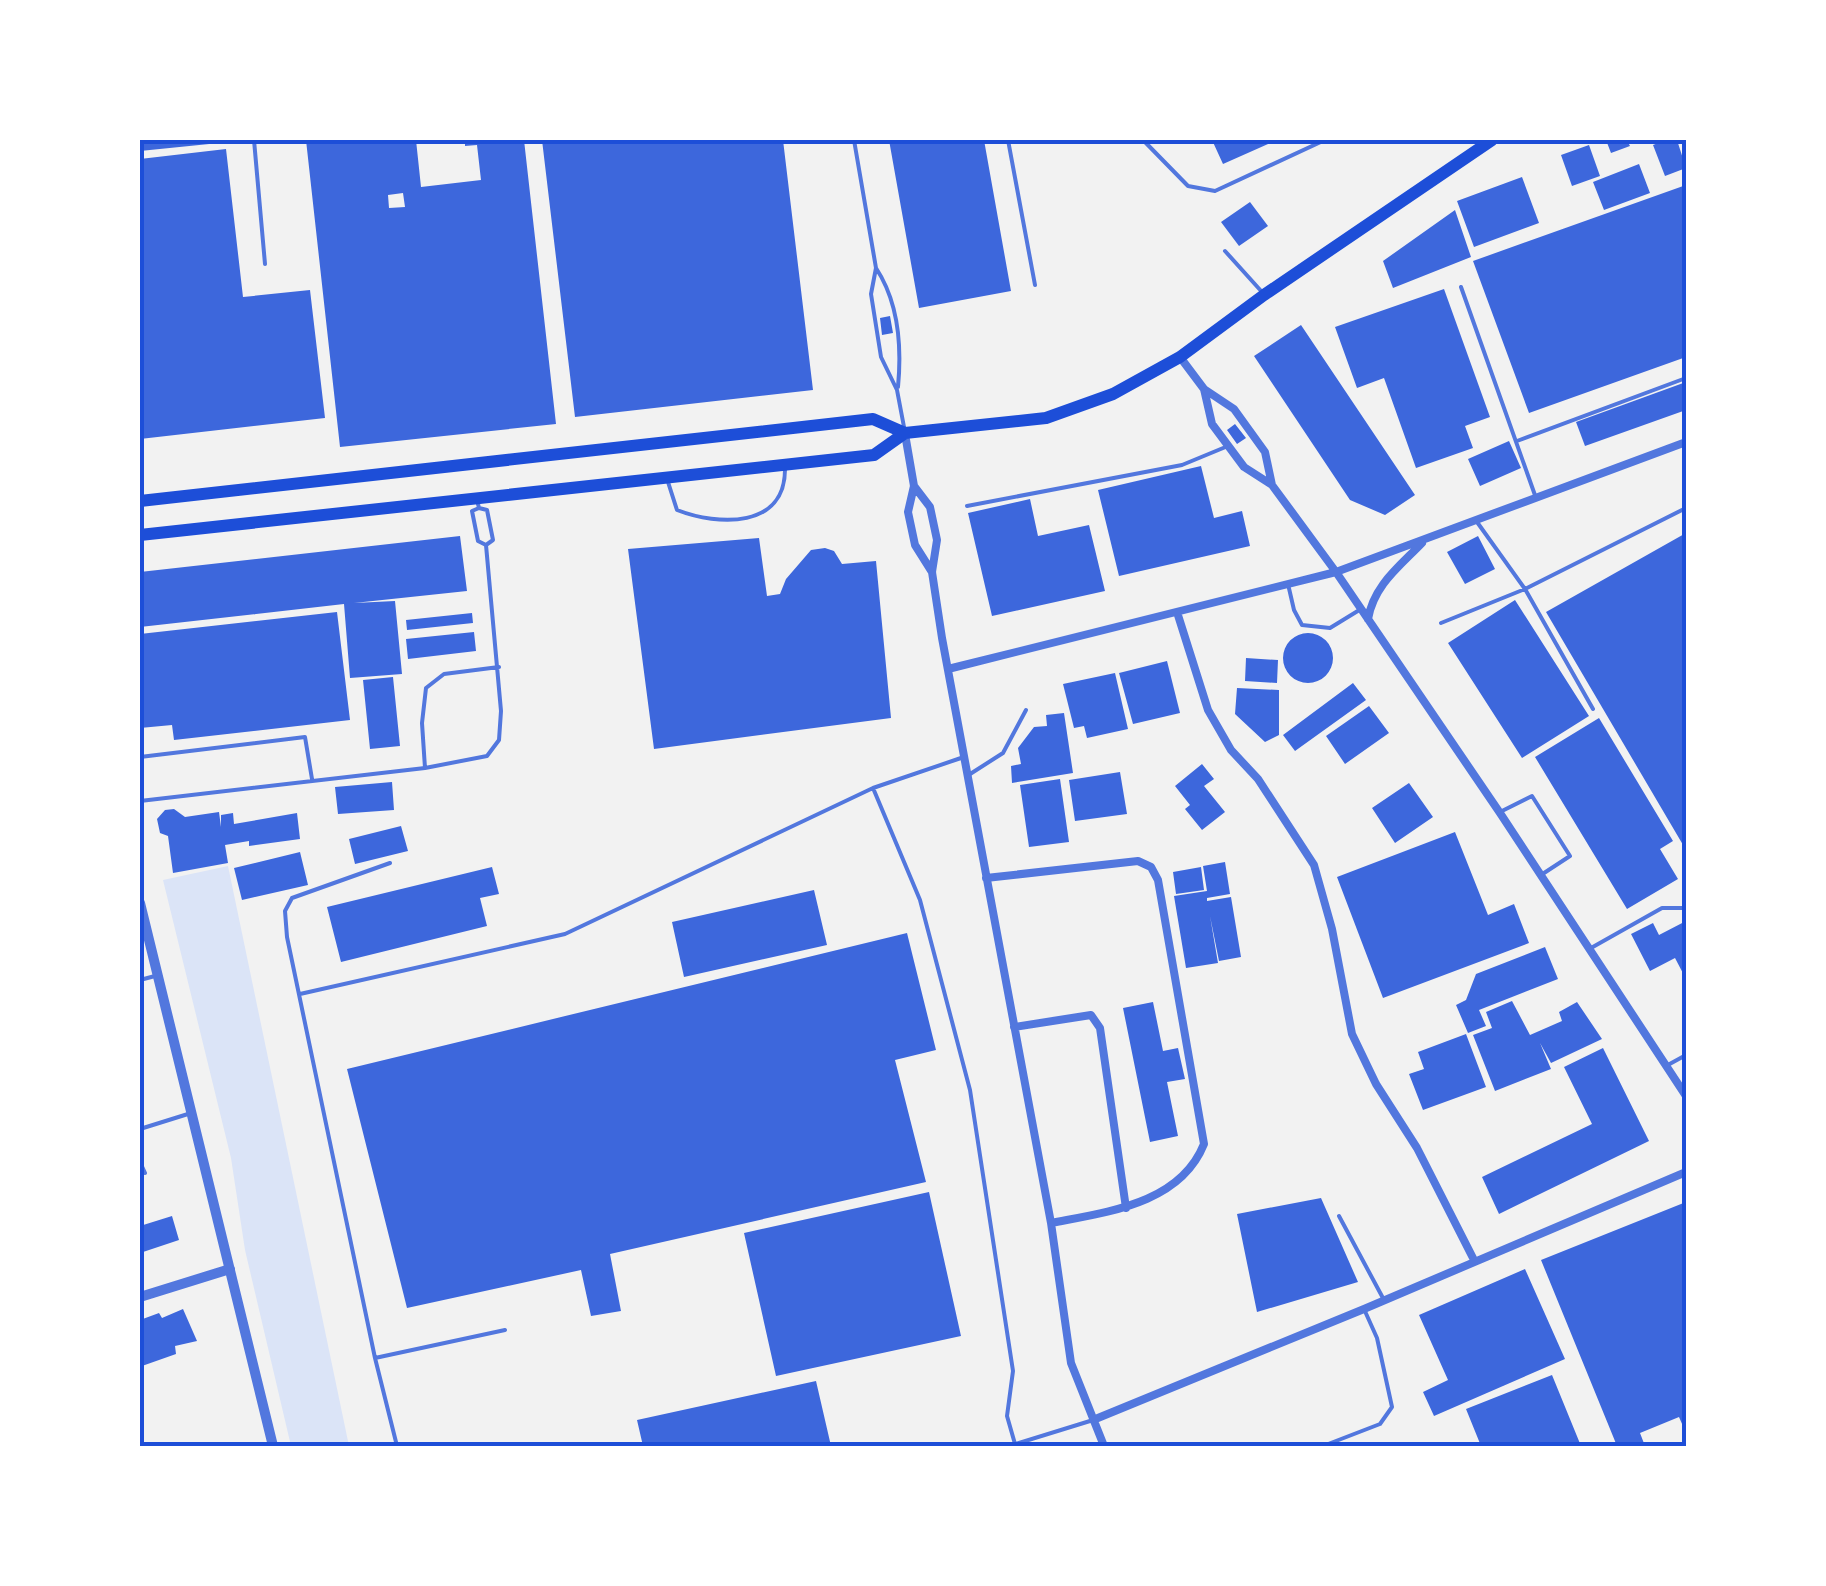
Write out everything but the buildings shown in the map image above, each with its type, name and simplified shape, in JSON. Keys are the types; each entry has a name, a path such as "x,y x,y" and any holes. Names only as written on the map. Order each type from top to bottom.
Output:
{"main road":[{"path":"140,535 478,504 874,455 905,433 1046,418 1113,394 1180,357 1264,294 1492,140"},
{"path":"140,501 873,419 905,433"}],"street":[{"path":"1180,357 1204,389 1234,409 1265,452 1272,485"},
{"path":"1204,389 1212,424 1244,467 1272,485 1336,572 1686,1096"},
{"path":"905,433 914,486 908,512 914,544 932,572"},
{"path":"948,669 1336,572 1686,442"},
{"path":"914,486 930,507 935,528 932,572 1051,1223 1072,1363 1104,1446"},
{"path":"1368,619 1370,605 1387,577 1426,539"},
{"path":"1176,612 1208,710 1231,750 1258,779 1314,865 1332,929 1352,1034 1376,1084 1417,1148 1474,1260"},
{"path":"986,878 1138,861 1151,867 1158,880 1204,1144 1198,1162 1167,1188 1126,1208 1051,1223"},
{"path":"140,903 273,1446"},
{"path":"1014,1026 1091,1015 1100,1028 1126,1208"},
{"path":"1093,1420 1364,1310 1686,1172"},
{"path":"140,1297 230,1269"}],"lane":[{"path":"254,140 264,264"},
{"path":"854,140 876,268 870,294 881,357 897,390 905,433"},
{"path":"1008,140 1035,285"},
{"path":"1144,140 1188,186 1215,191 1325,140"},
{"path":"1225,251 1264,294"},
{"path":"876,268 891,291 901,354 897,390"},
{"path":"1460,287 1536,498"},
{"path":"1517,441 1686,378"},
{"path":"967,506 1182,465 1228,446"},
{"path":"666,478 677,510 702,520 731,520 761,515 785,482 785,465"},
{"path":"478,504 490,518 493,540 486,545 478,541 472,511 478,504"},
{"path":"1441,623 1525,588 1686,508"},
{"path":"1476,520 1525,588 1593,709"},
{"path":"140,801 425,768 487,756 500,740 499,667 486,545"},
{"path":"1288,584 1302,625 1330,628 1361,610"},
{"path":"425,768 422,723 426,688 444,674 499,667"},
{"path":"968,776 1003,753 1026,710"},
{"path":"140,757 305,737 312,780"},
{"path":"300,994 565,934 873,788 964,757"},
{"path":"873,788 920,900 970,1090 1013,1371 1007,1416 1015,1444"},
{"path":"1500,813 1532,796 1570,856 1541,875"},
{"path":"390,863 292,898 285,911 287,938 375,1358 398,1446"},
{"path":"1589,948 1662,908 1686,908"},
{"path":"140,980 158,975"},
{"path":"1666,1066 1686,1056"},
{"path":"140,1128 191,1113"},
{"path":"140,1162 145,1173"},
{"path":"1339,1216 1384,1300"},
{"path":"1323,1446 1380,1424 1392,1407 1377,1338 1364,1310"},
{"path":"375,1358 505,1330"},
{"path":"1008,1446 1093,1420"}],"shaded area":[{"path":"228,866 349,1446 291,1446 245,1250 231,1158 163,880"}]}
